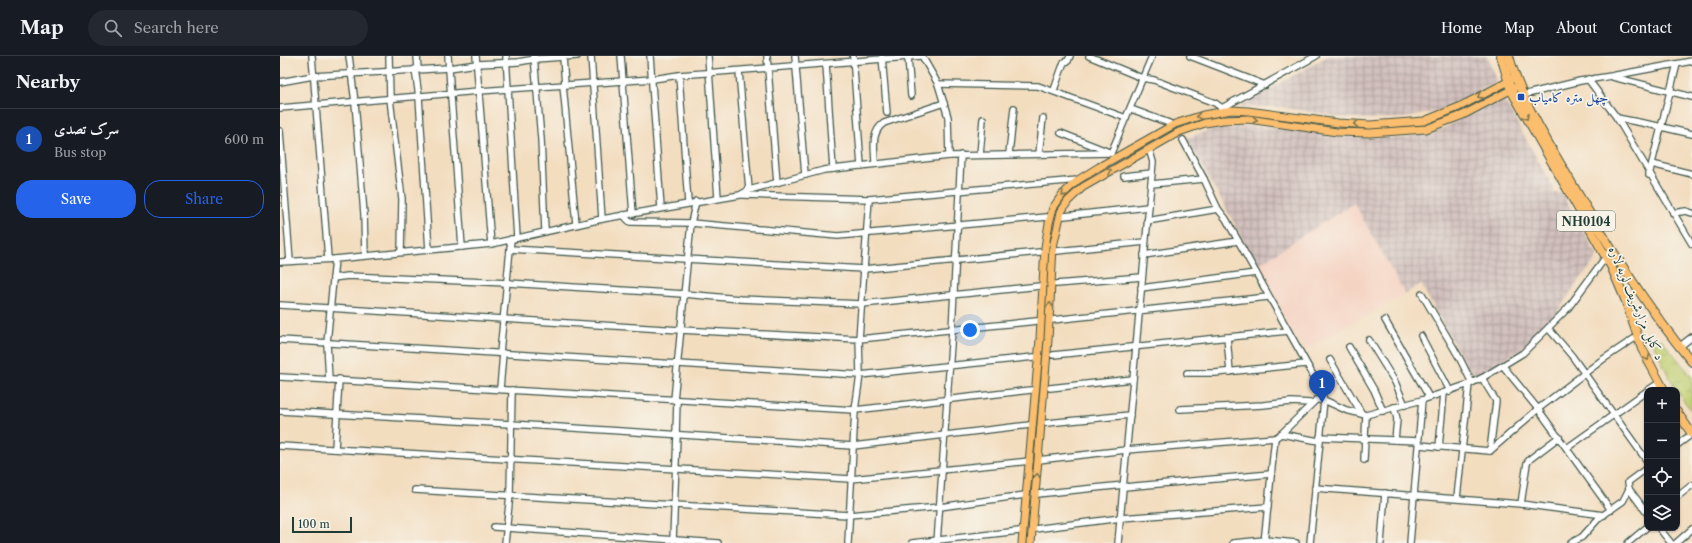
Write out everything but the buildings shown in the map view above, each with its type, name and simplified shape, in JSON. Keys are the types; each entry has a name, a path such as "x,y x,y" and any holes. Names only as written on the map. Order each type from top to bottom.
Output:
{"highway":[{"name":"د کابل مزارشریف لویه لاره","path":"1500,56 1513,84 1605,256 1625,299 1642,349 1661,386"},
{"name":"د کابل مزارشریف لویه لاره","path":"1509,56 1513,84 1523,95 1571,182 1613,251 1679,346 1692,362"},
{"path":"1680,416 1692,434"}],"main road":[{"path":"1022,543 1040,339 1044,247 1048,223 1053,208 1062,195 1078,180 1114,155 1176,124 1222,110 1262,112 1338,123 1370,125 1404,123 1424,121 1438,116 1513,84"},
{"path":"1031,543 1048,340 1053,248 1061,212 1068,200 1083,187 1179,132 1205,123 1228,119 1261,121 1337,132 1370,134 1426,129 1463,115 1513,84"},
{"path":"1040,339 1048,340"}],"street":[{"path":"312,56 328,258"},
{"path":"349,56 350,74 355,102 364,214 365,255"},
{"path":"389,56 390,99 402,199 401,252"},
{"path":"417,56 429,250"},
{"path":"448,56 462,247"},
{"path":"476,56 491,244"},
{"path":"500,389 501,353 510,249 514,238 509,90 506,56"},
{"path":"280,82 313,76 448,68 477,64 507,63 535,58 576,56"},
{"path":"591,56 602,219"},
{"path":"621,56 633,214"},
{"path":"650,56 653,79 661,208"},
{"path":"708,56 718,198"},
{"path":"767,56 776,183"},
{"path":"796,56 805,176"},
{"path":"280,108 450,95 479,91 653,79 679,75 826,64 853,59 921,56 938,84 948,117 949,156"},
{"path":"1054,90 1064,62 1068,62 1070,56"},
{"path":"1089,56 1142,78 1154,80 1215,102 1222,110 1316,56"},
{"path":"1114,155 1126,118 1152,56"},
{"path":"1190,56 1265,85"},
{"path":"564,57 564,85 576,224"},
{"path":"908,57 911,96"},
{"path":"535,58 545,231"},
{"path":"882,58 887,113"},
{"path":"853,59 861,166"},
{"path":"1523,95 1588,79 1692,61"},
{"path":"826,64 833,169"},
{"path":"1649,175 1676,64"},
{"path":"739,71 749,190"},
{"path":"679,75 688,203"},
{"path":"1611,76 1692,97"},
{"path":"1588,79 1616,118 1692,244"},
{"path":"938,84 1038,86 1054,90 1126,118"},
{"path":"875,164 874,140 875,132 878,127 884,123 944,103"},
{"path":"1009,154 1014,108"},
{"path":"1131,109 1170,123"},
{"path":"1038,154 1043,118"},
{"path":"1616,118 1692,134"},
{"path":"980,155 983,119"},
{"path":"280,131 290,260"},
{"path":"1061,133 1114,155"},
{"path":"1183,140 1218,209 1226,219 1268,297 1318,384 1324,400 1310,543"},
{"path":"1118,543 1153,162 1149,149"},
{"path":"740,195 749,190 833,169 949,156 1009,154 1114,155"},
{"path":"937,542 948,399 961,155"},
{"path":"1652,164 1692,174"},
{"path":"1124,176 1152,173"},
{"path":"1150,184 1204,179"},
{"path":"280,262 491,244 576,224 696,201 740,195 869,199 1078,180"},
{"path":"848,543 855,410 860,375 859,339 869,199"},
{"path":"673,540 677,435 677,364 691,223 696,201"},
{"path":"1064,216 1148,207"},
{"path":"1147,221 1218,209"},
{"path":"1673,213 1686,211 1692,212"},
{"path":"623,215 630,222 691,223 838,236 1047,217"},
{"path":"1144,255 1238,241"},
{"path":"1057,251 1145,242"},
{"path":"510,249 864,269 1040,252"},
{"path":"1038,460 1126,450 1275,438 1316,400 1324,400 1346,410 1364,414 1405,405 1471,384 1523,353 1568,308 1605,256 1613,251"},
{"path":"329,380 327,343 329,308 335,258"},
{"path":"1141,288 1256,273"},
{"path":"333,278 348,276 684,294 740,299 862,304 1040,286"},
{"path":"1056,284 1142,277"},
{"path":"1422,294 1459,358 1471,384 1457,498"},
{"path":"1052,320 1268,297"},
{"path":"280,305 680,330 859,339 1037,321"},
{"path":"1386,320 1429,398"},
{"path":"1548,328 1586,374 1646,459"},
{"path":"1053,355 1288,331"},
{"path":"1421,336 1447,392 1439,447"},
{"path":"1281,434 1320,439 1365,438 1395,440 1439,447 1490,451 1538,409 1586,374 1602,360 1638,336"},
{"path":"1226,337 1230,372"},
{"path":"1679,346 1692,337"},
{"path":"280,340 860,375 1034,357"},
{"path":"1369,340 1395,382 1405,405"},
{"path":"1349,347 1374,390 1383,410"},
{"path":"1330,360 1364,414 1364,460"},
{"path":"1187,373 1230,372 1306,364"},
{"path":"1503,366 1538,409 1611,510"},
{"path":"280,376 855,410 1031,390"},
{"path":"1482,378 1496,401 1490,451"},
{"path":"336,449 339,379"},
{"path":"1050,388 1133,380"},
{"path":"505,543 510,494 512,390"},
{"path":"1567,448 1644,393"},
{"path":"1410,543 1422,400"},
{"path":"1180,409 1263,405 1291,402 1311,403"},
{"path":"1394,407 1397,419 1395,440"},
{"path":"280,411 853,446 1030,425"},
{"path":"1046,424 1130,415"},
{"path":"1680,443 1692,434"},
{"path":"1521,504 1527,463 1530,459 1559,437"},
{"path":"1264,541 1275,438"},
{"path":"280,446 851,480 1030,461"},
{"path":"1644,470 1628,482 1629,489 1644,509"},
{"path":"1037,494 1271,474"},
{"path":"1680,495 1692,485"},
{"path":"1315,488 1521,504 1604,516"},
{"path":"1571,543 1582,537 1599,518 1604,516 1623,501 1629,489"},
{"path":"415,490 510,494 850,515 940,507 1025,495"},
{"path":"1380,543 1386,493"},
{"path":"1034,529 1121,518 1268,507"},
{"path":"494,527 718,543"},
{"path":"1676,543 1692,529"},
{"path":"1628,543 1644,530"},
{"path":"912,543 937,542 1019,531"},
{"path":"1661,531 1671,543"},
{"path":"1233,543 1264,541 1296,543"}],"shaded area":[{"path":"1328,56 1487,56 1497,82 1452,105 1434,112 1405,118 1371,119 1338,117 1282,107 1238,107"},
{"path":"1502,96 1553,187 1554,193 1562,193 1597,255 1595,261 1574,287 1561,308 1519,351 1475,376 1472,371 1469,372 1421,284 1405,294 1354,203 1257,265 1187,138 1220,127 1243,126 1278,127 1342,136 1402,138 1442,129"},
{"path":"1354,203 1405,294 1303,351 1257,265"}],"green space":[{"path":"1656,339 1662,340 1692,377 1692,411 1680,396 1680,387 1675,387 1653,343"}],"place":[{"name":"چهل متره کامیاب","path":"1521,97"},
{"name":"سرک تصدی","path":"1322,403"}]}
